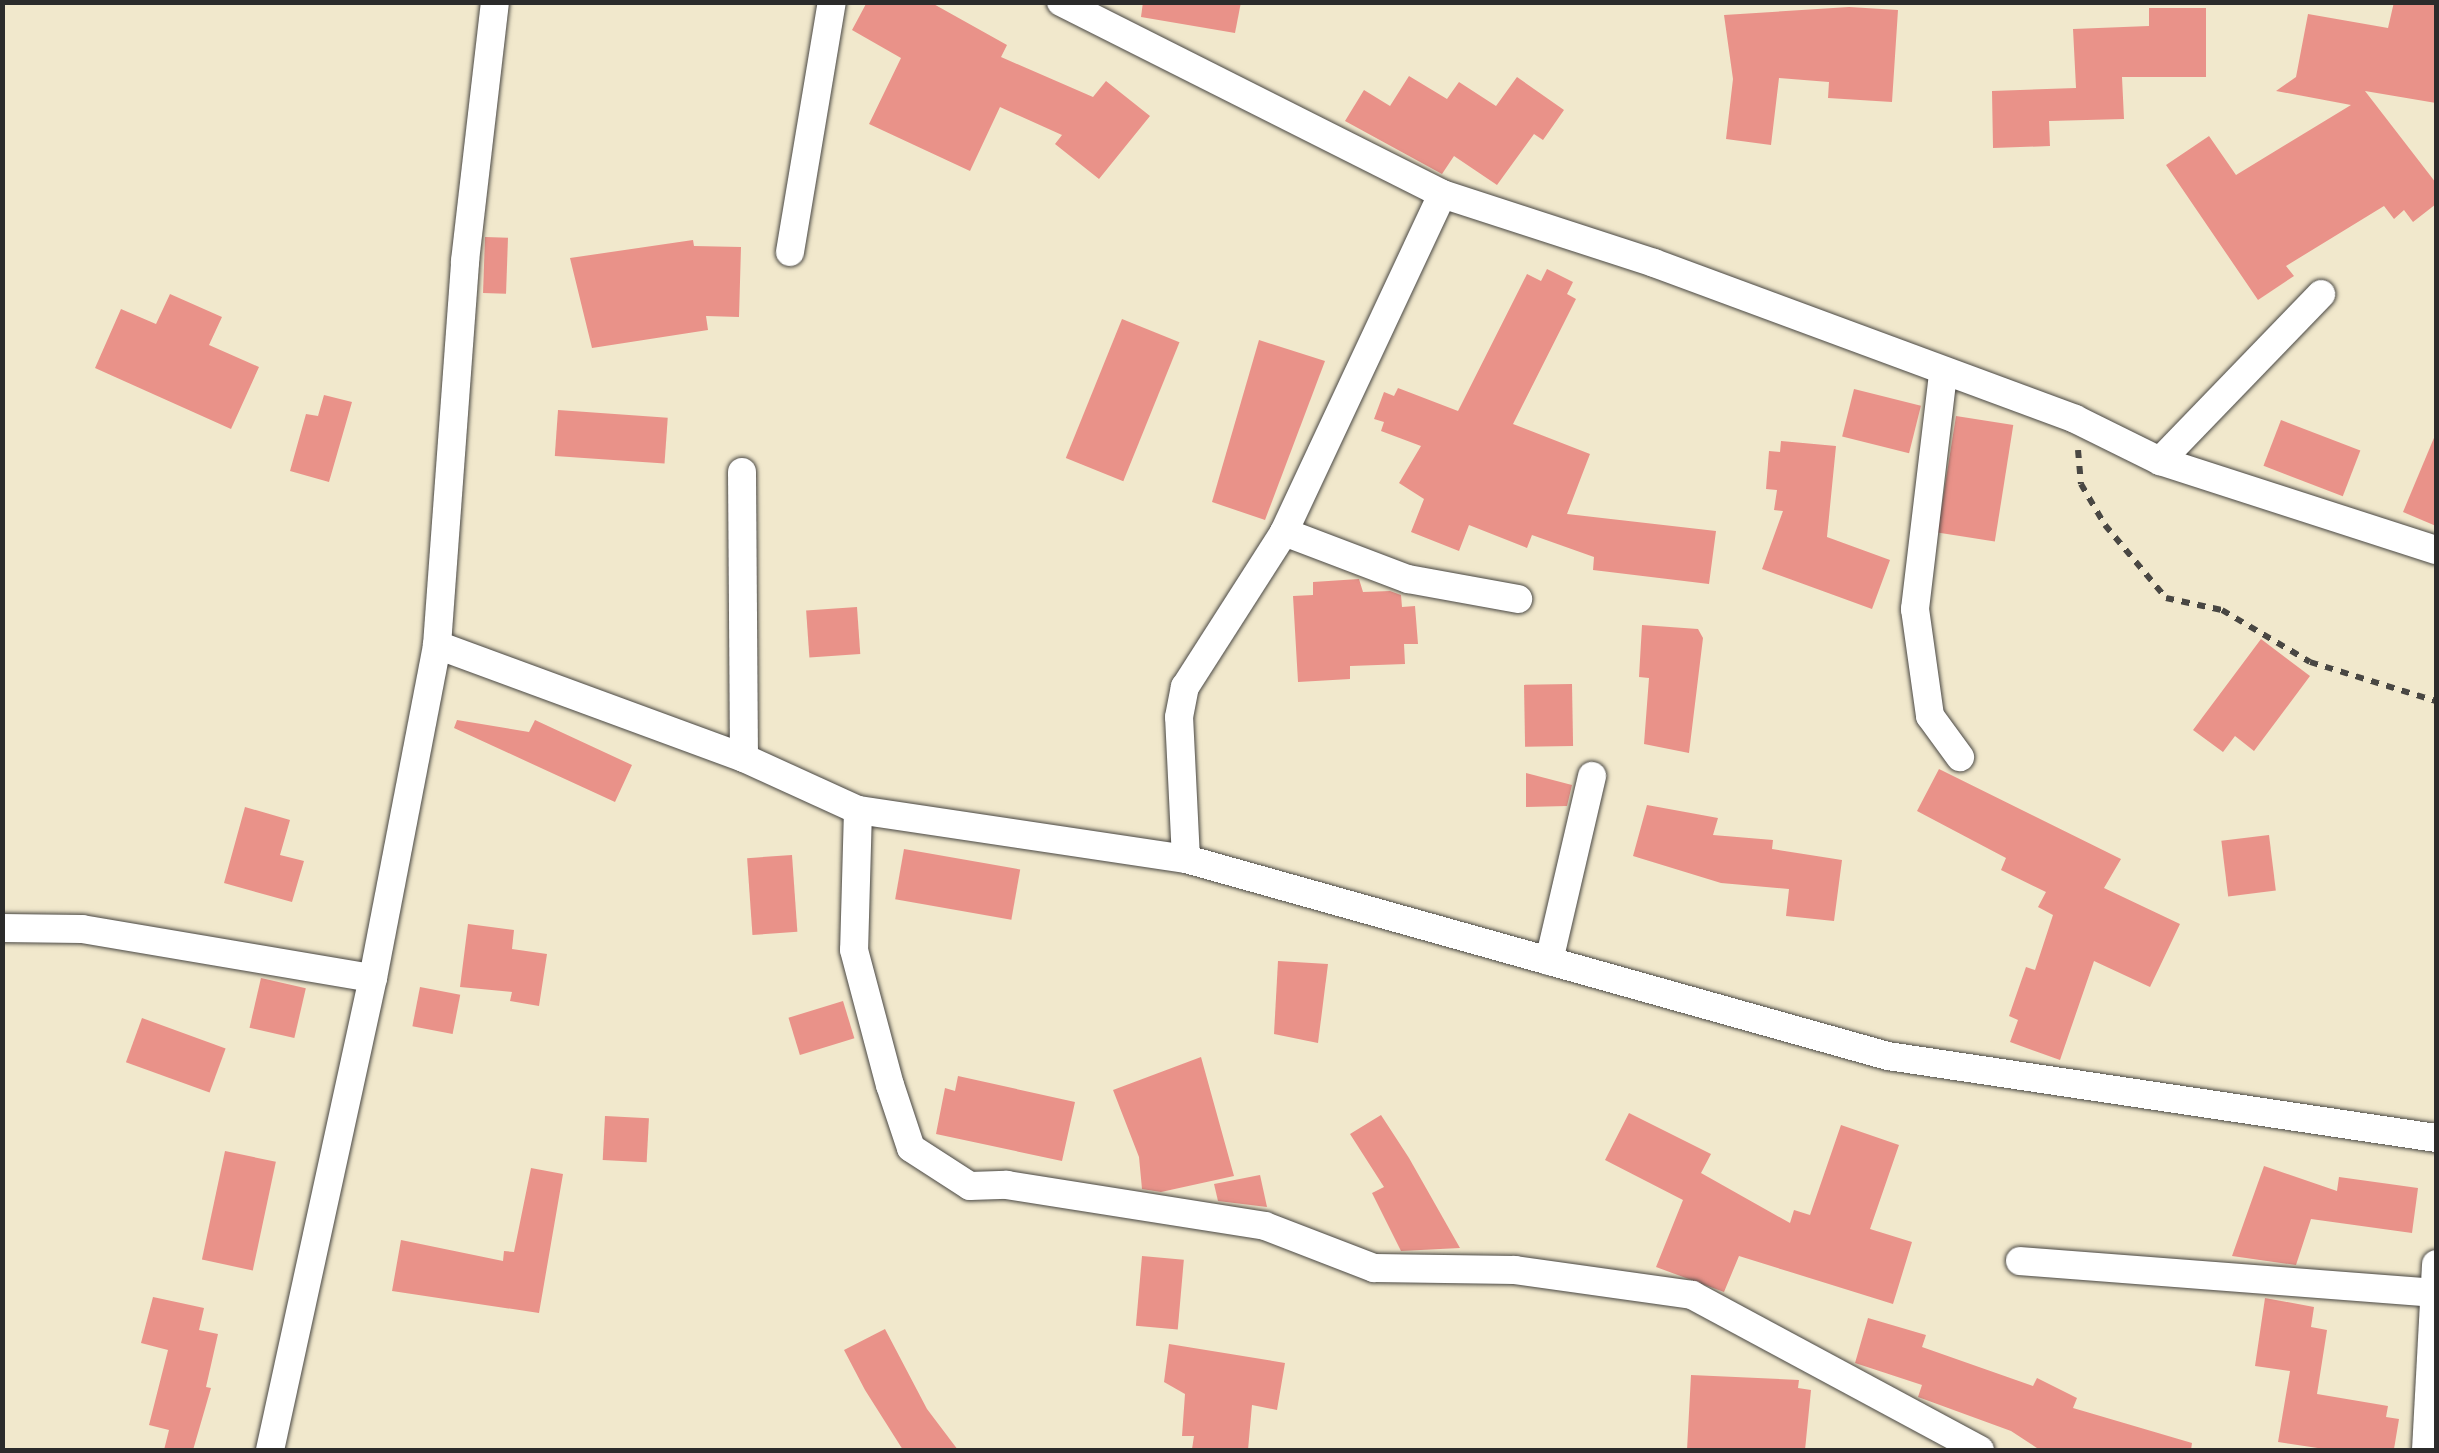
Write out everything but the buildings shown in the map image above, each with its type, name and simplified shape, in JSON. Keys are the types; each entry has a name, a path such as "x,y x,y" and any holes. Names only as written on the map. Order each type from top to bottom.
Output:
{"street":[{"path":"270,1450 373,978 437,645 465,261 495,2"},
{"path":"790,252 832,2"},
{"path":"1060,2 1442,194 1654,262 1944,374 2074,419 2160,462 2436,550"},
{"path":"1186,859 1178,717 1185,688 1284,532 1442,194"},
{"path":"2160,462 2322,294"},
{"path":"1944,374 1914,609 1930,716 1960,757"},
{"path":"742,472 744,758"},
{"path":"1284,532 1408,579 1518,599"},
{"path":"437,645 744,758 858,810 1186,859 1888,1056 2436,1138"},
{"path":"1549,961 1592,776"},
{"path":"858,810 854,950 890,1085 911,1148 970,1186 1008,1185 1265,1226 1374,1268 1516,1270 1692,1294 1980,1450"},
{"path":"2,928 82,928 373,978"},
{"path":"2020,1261 2432,1293"},
{"path":"2429,1437 2436,1264"}],"path":[{"path":"2074,419 2081,484 2105,525 2166,598 2222,610 2310,662 2436,701"}]}
